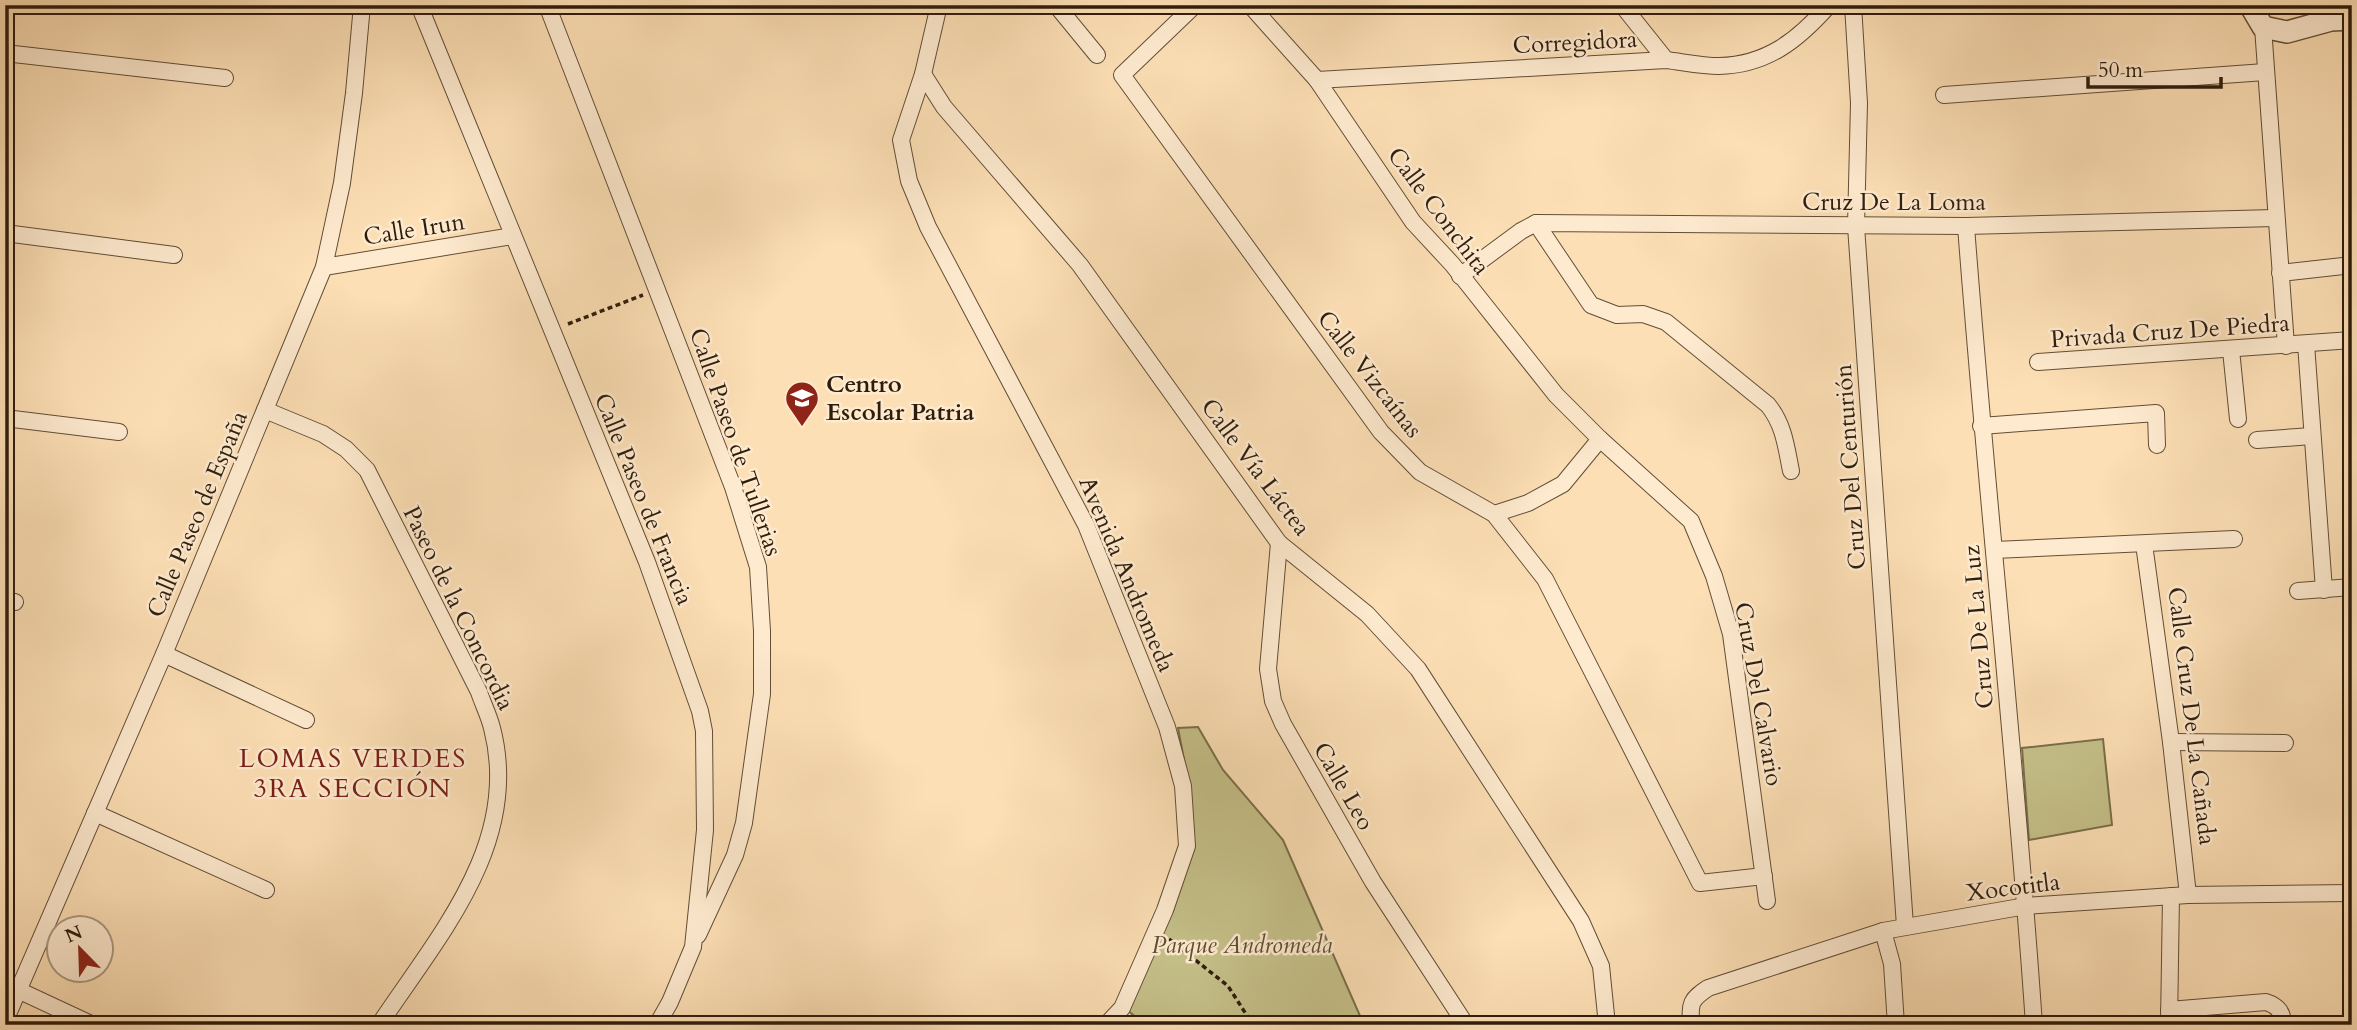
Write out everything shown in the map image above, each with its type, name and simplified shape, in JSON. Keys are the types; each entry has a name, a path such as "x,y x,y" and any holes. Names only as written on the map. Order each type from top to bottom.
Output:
{"street":[{"path":"5,10 9,5"},
{"name":"Calle Paseo de España","path":"5,1021 12,987 95,813 164,654 324,267 342,183 362,5"},
{"name":"Calle Paseo de Francia","path":"419,5 647,562 700,711 704,731 705,830 693,947 670,1003 657,1025"},
{"name":"Calle Paseo de Tullerias","path":"547,5 733,487 758,567 762,694 744,823 735,855 693,947"},
{"path":"923,74 939,5"},
{"path":"1056,5 1097,55"},
{"name":"Calle Vizcaínas","path":"1195,5 1122,75 1381,432 1420,472 1494,514 1545,579 1700,883 1764,876"},
{"name":"Calle Conchita","path":"1250,5 1317,80 1413,222 1556,395 1600,439"},
{"path":"1622,5 1666,60"},
{"name":"Cruz Del Centurión","path":"1853,5 1859,103 1856,226 1905,926"},
{"path":"2250,5 2263,27 2286,346"},
{"name":"Corregidora","path":"1317,80 1666,60 1718,66 1751,63 1783,49 1824,10"},
{"path":"2263,27 2287,32 2334,15"},
{"path":"5,53 225,78"},
{"path":"1944,95 2265,72"},
{"name":"Calle Vía Láctea","path":"923,74 944,107 1080,265 1279,543 1367,614 1418,669 1581,922 1601,966 1607,1025"},
{"name":"Avenida Andromeda","path":"923,74 901,140 908,181 928,227 1086,525 1167,727 1183,786 1187,846 1157,929 1122,1008 1106,1025"},
{"name":"Cruz De La Loma","path":"1536,223 1966,226 2275,218"},
{"path":"1460,276 1536,223 1591,305 1617,314 1643,314 1666,322 1768,405 1777,416 1784,433 1791,471"},
{"name":"Cruz De La Luz","path":"1966,226 1981,426 2026,906 2034,1025"},
{"path":"5,233 174,255"},
{"name":"Calle Irun","path":"324,267 512,236"},
{"path":"2280,273 2352,265"},
{"name":"Privada Cruz De Piedra","path":"2038,362 2352,340"},
{"path":"2305,344 2324,590"},
{"path":"2231,350 2238,419"},
{"name":"Paseo de la Concordia","path":"265,410 323,434 346,449 367,470 479,692 492,729 498,779 496,804 491,837 481,864 467,893 379,1025"},
{"path":"1981,426 2155,414 2157,445"},
{"path":"5,418 119,432"},
{"path":"2257,440 2312,436"},
{"path":"1494,514 1528,503 1563,484 1600,439"},
{"name":"Cruz Del Calvario","path":"1600,439 1691,521 1714,576 1731,634 1767,901"},
{"path":"1994,550 2234,539"},
{"name":"Calle Leo","path":"1279,543 1268,668 1273,701 1283,724 1373,882 1466,1025"},
{"name":"Calle Cruz De La Cañada","path":"2144,544 2171,742 2188,895"},
{"path":"2298,591 2352,587"},
{"path":"164,654 306,720"},
{"path":"2171,742 2285,743"},
{"path":"95,813 266,890"},
{"name":"Xocotitla","path":"1691,1025 1690,1009 1693,998 1708,988 1905,926 2026,906 2188,895 2351,889"},
{"path":"2171,896 2169,1017 2266,1002 2281,1011 2283,1022"},
{"path":"1884,931 1892,964 1896,1025"},
{"path":"12,987 93,1025"}],"path":[{"path":"551,331 657,289"},
{"path":"1157,929 1228,986 1253,1025"}],"green space":[{"name":"Parque Andromeda","path":"1198,727 1223,770 1283,840 1364,1025 1145,1025 1126,1009 1192,850 1191,796 1178,728"},
{"path":"2103,739 2112,825 2029,840 2022,748"}],"place":[{"name":"Centro Escolar Patria","path":"802,428"}],"district":[{"name":"LOMAS VERDES 3RA SECCIÓN","path":"353,773"}]}
